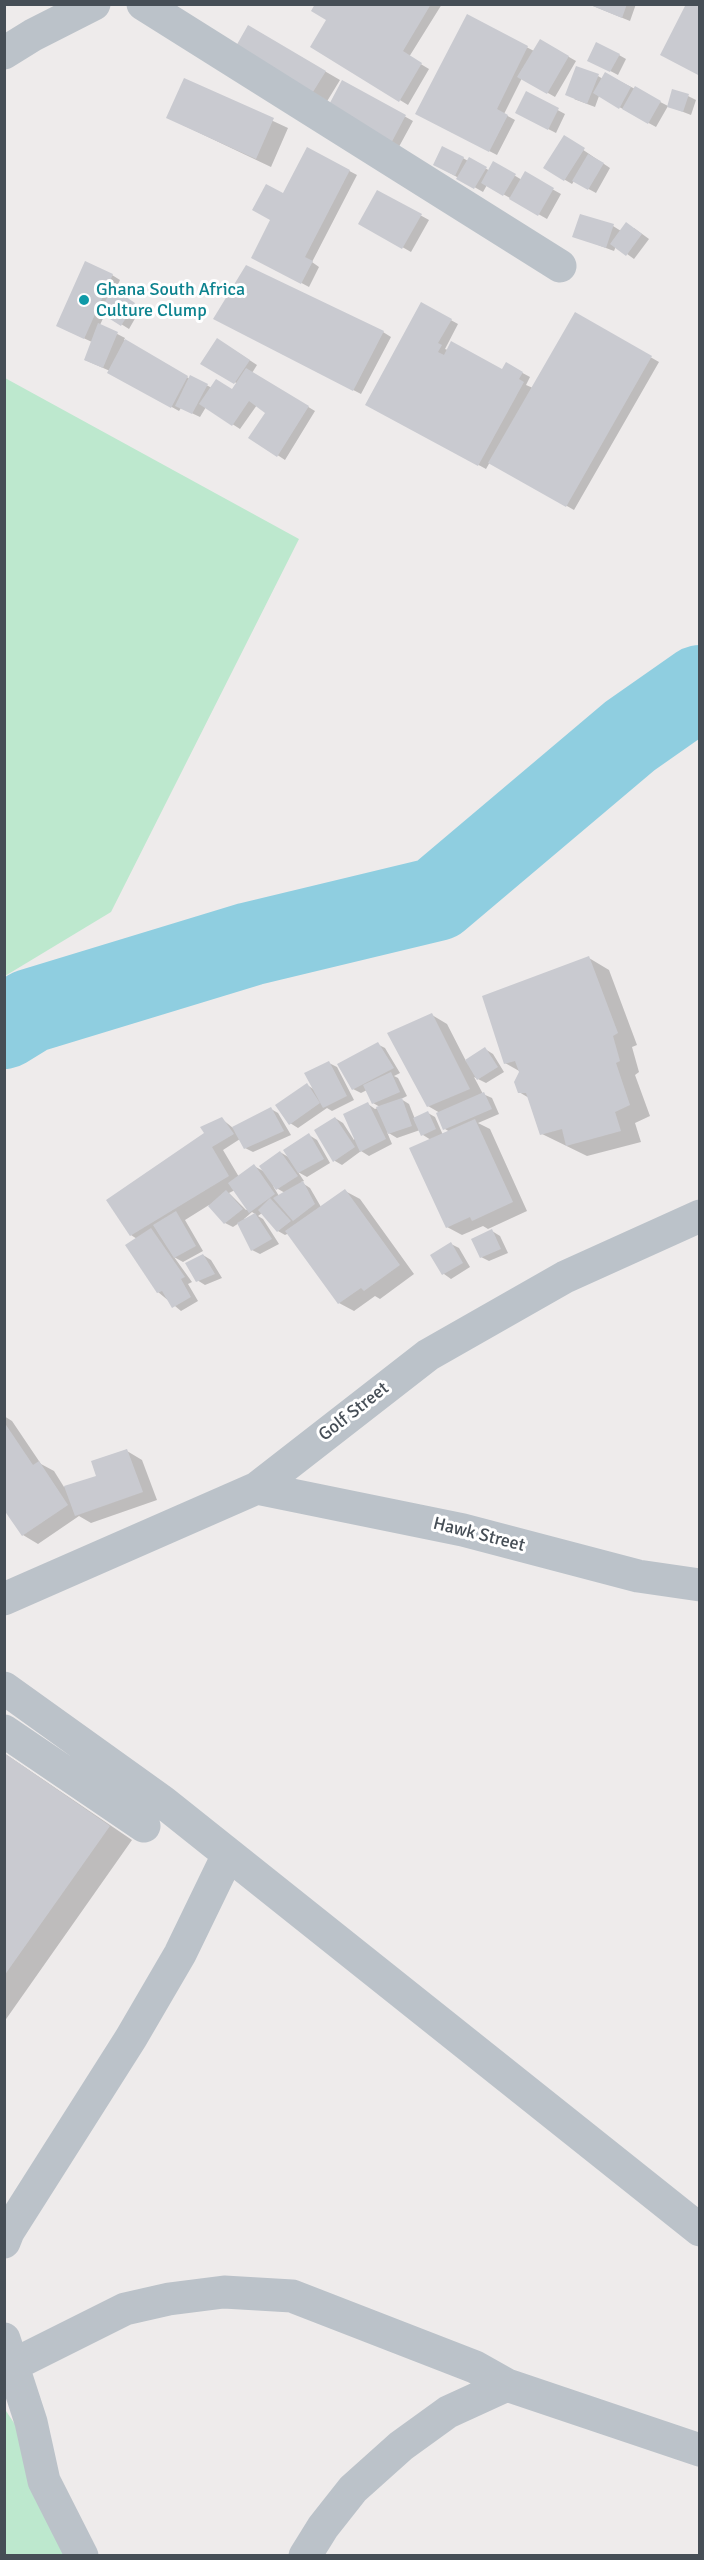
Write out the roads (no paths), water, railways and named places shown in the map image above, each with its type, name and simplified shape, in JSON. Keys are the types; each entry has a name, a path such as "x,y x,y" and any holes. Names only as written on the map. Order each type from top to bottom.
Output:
{"street":[{"path":"4,53 33,35 94,4"},
{"path":"143,4 560,266"},
{"name":"Golf Street","path":"4,1599 257,1488 428,1355 565,1277 699,1216"},
{"name":"Hawk Street","path":"257,1488 463,1530 638,1576 699,1585"},
{"path":"4,1688 163,1802 699,2230"},
{"path":"4,1731 144,1826"},
{"path":"4,2242 8,2232 131,2038 180,1954 228,1855"},
{"path":"82,2556 44,2481 31,2422 9,2352 125,2308 169,2299 224,2292 292,2296 475,2367 507,2385 699,2450"},
{"path":"304,2556 353,2489 401,2446 448,2412 507,2385"}],"waterway":[{"path":"4,1027 30,1011 250,944 437,899 630,736 700,687"}],"place":[{"name":"Ghana South Africa Culture Clump","path":"84,300"}]}
